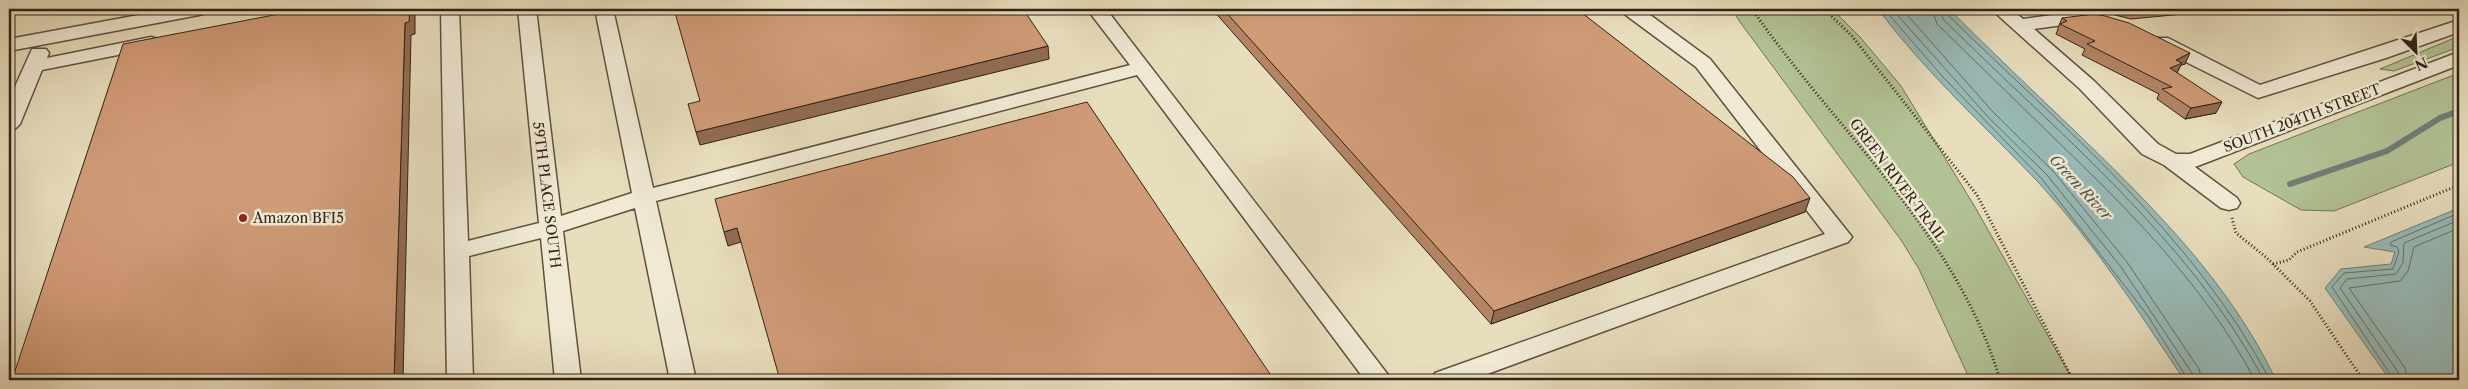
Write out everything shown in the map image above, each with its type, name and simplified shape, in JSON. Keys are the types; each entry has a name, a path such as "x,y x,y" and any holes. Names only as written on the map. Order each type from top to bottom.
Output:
{"street":[{"path":"9,45 199,9"},
{"path":"450,9 460,380"},
{"name":"59TH PLACE SOUTH","path":"526,9 568,380"},
{"path":"604,9 683,380"},
{"path":"1096,9 1379,380"},
{"path":"1444,380 1840,237 1703,63 1630,9"},
{"path":"2000,9 2087,85 2150,149 2172,160 2228,203"},
{"path":"2020,25 2089,16 2105,19"},
{"path":"2140,32 2258,92 2379,54 2459,26"},
{"path":"9,124 45,38"},
{"path":"34,66 169,39"},
{"name":"SOUTH 204TH STREET","path":"2172,160 2192,160 2459,58"},
{"path":"456,252 552,227 644,197 1142,68"}],"path":[{"name":"GREEN RIVER TRAIL","path":"1752,9 1785,56 1855,139 1923,230 1969,305 1995,362 2000,380"},
{"path":"1824,9 1852,36 1977,195 2073,380"},
{"path":"2273,264 2289,260 2298,252 2459,184"},
{"path":"2228,203 2236,233 2273,264 2310,302 2363,380"}],"green space":[{"path":"1732,9 1832,9 1860,37 1901,86 1975,207 2073,380 1970,380 1919,269 1901,240"},
{"path":"2459,36 2459,47 2394,71 2380,69"},
{"path":"2459,73 2459,162 2334,211 2301,210 2243,177 2234,164 2249,154"}],"water":[{"name":"Green River","path":"1878,9 1949,9 2134,189 2188,248 2236,311 2257,344 2276,380 2184,380 2115,278 2059,205 1915,55"},
{"path":"2459,208 2459,380 2390,380 2325,288 2341,269 2391,264 2395,252 2364,247"}],"building":[{"name":"Amazon BFI5","path":"305,9 410,9 409,22 405,23 394,380 12,380 123,44"},
{"path":"674,9 1023,9 1048,46 696,132 688,104 700,101"},
{"path":"1223,9 1577,9 1793,177 1810,198 1494,311"},
{"path":"2094,14 2129,23 2190,53 2176,60 2182,63 2170,68 2222,102 2191,108 2162,89 2172,87 2087,44 2095,41 2060,24 2067,21 2062,18"},
{"path":"1087,102 1274,380 780,380 737,228 724,232 715,199"}],"waterway":[{"path":"2290,184 2387,151 2440,118 2459,111"}],"place":[{"name":"Amazon BFI5","path":"243,218"}]}
